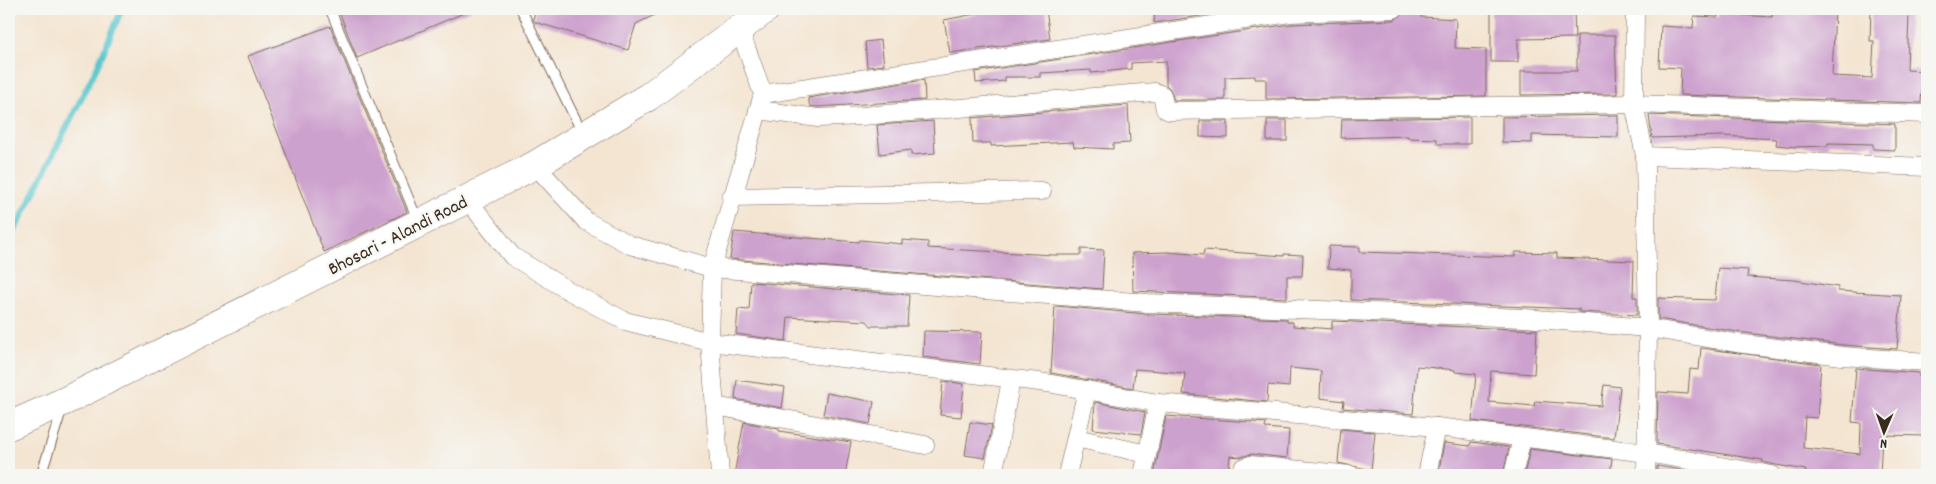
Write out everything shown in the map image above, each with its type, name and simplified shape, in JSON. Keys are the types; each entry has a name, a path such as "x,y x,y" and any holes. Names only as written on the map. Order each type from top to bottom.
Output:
{"main road":[{"name":"Bhosari - Alandi Road","path":"9,426 65,401 535,165 648,97 766,9"}],"street":[{"path":"760,102 1290,14 1394,9"},
{"path":"1635,9 1634,104 1645,156 1648,328 1646,475"},
{"path":"720,475 710,342 712,268 760,102 739,28"},
{"path":"760,102 818,118 1155,92 1162,95 1165,109 1168,112 1634,104 1927,114"},
{"path":"1645,156 1927,167"},
{"path":"535,165 586,221 630,245 712,268 1147,303 1524,318 1648,328 1736,343 1842,356 1927,362"},
{"path":"731,198 1042,191"},
{"path":"467,199 512,256 570,291 625,321 710,342 1087,390 1158,403 1437,427 1647,453 1772,475"},
{"path":"993,475 1011,380"},
{"path":"1067,475 1087,390"},
{"path":"1143,475 1158,403"},
{"path":"715,406 925,445"},
{"path":"1427,475 1437,427"},
{"path":"1076,438 1147,454"},
{"path":"1514,475 1522,438"},
{"path":"1241,475 1247,466 1351,475"}],"lane":[{"path":"330,9 419,223"},
{"path":"521,9 584,137"},
{"path":"41,475 65,401"}],"building":[{"path":"338,9 473,9 357,58"},
{"path":"536,9 667,9 636,24 628,50 535,22 533,19"},
{"path":"975,9 1004,9 1004,11 1046,9 1050,39 950,53 944,20 975,14"},
{"path":"1155,9 1219,9 1219,13 1154,23"},
{"path":"1491,9 1518,9 1518,11 1574,10 1575,38 1518,39 1518,62 1491,62"},
{"path":"1773,9 1835,11 1832,76 1872,78 1874,41 1870,41 1871,9 1896,9 1896,12 1909,13 1907,70 1923,71 1921,103 1680,95 1681,68 1659,67 1661,26 1693,28 1694,16 1718,17 1719,10 1738,10 1738,15 1772,17"},
{"path":"1421,12 1421,17 1456,19 1455,48 1486,49 1486,96 1266,99 1266,79 1255,79 1255,76 1225,77 1225,100 1174,100 1170,89 1166,85 1166,61 1131,63 1131,69 1091,73 1091,70 1040,73 1040,77 1005,77 1005,81 976,83 975,72 1291,24 1394,20 1404,13"},
{"path":"330,26 407,212 324,252 248,56"},
{"path":"1577,35 1615,35 1617,94 1521,95 1521,71 1577,71"},
{"path":"881,40 884,65 867,67 865,42"},
{"path":"924,80 925,100 818,107 810,106 808,98"},
{"path":"1128,105 1130,143 1113,144 1113,149 1074,147 1073,142 991,146 991,143 973,143 972,118"},
{"path":"1618,115 1618,137 1532,135 1532,143 1502,142 1502,117"},
{"path":"1649,115 1895,124 1895,150 1873,149 1873,144 1828,143 1828,146 1795,147 1776,145 1777,139 1722,136 1652,138"},
{"path":"1470,117 1470,144 1437,144 1437,139 1408,138 1408,136 1341,138 1342,119"},
{"path":"1267,120 1287,120 1287,141 1267,141"},
{"path":"933,121 935,153 911,155 911,150 880,154 877,125"},
{"path":"1200,121 1228,121 1228,138 1200,137"},
{"path":"734,232 859,242 860,240 902,244 902,240 928,242 928,248 1053,255 1081,255 1081,249 1104,250 1102,289 730,259"},
{"path":"1329,246 1360,247 1360,252 1515,257 1515,252 1557,253 1557,258 1634,261 1633,297 1637,297 1637,315 1579,312 1579,309 1351,300 1351,270 1328,268"},
{"path":"1204,250 1284,256 1284,254 1303,255 1302,276 1287,276 1287,298 1133,291 1132,253 1168,252 1203,255"},
{"path":"1718,268 1748,270 1747,277 1794,280 1838,287 1838,291 1901,295 1897,349 1843,345 1738,332 1658,319 1658,298 1715,300"},
{"path":"751,282 909,295 907,326 871,326 867,321 788,317 786,341 736,334 738,309 749,310"},
{"path":"1055,306 1147,314 1287,319 1287,322 1293,322 1293,326 1332,329 1332,321 1537,330 1534,374 1491,371 1489,402 1534,406 1535,401 1601,406 1604,385 1620,387 1614,438 1472,421 1476,374 1455,372 1455,370 1417,366 1413,414 1343,408 1344,401 1320,398 1321,371 1290,368 1289,387 1268,385 1267,402 1183,394 1185,373 1135,369 1133,388 1051,373"},
{"path":"924,331 982,332 980,364 923,357"},
{"path":"1701,348 1821,364 1817,418 1805,417 1803,448 1860,454 1861,423 1852,422 1856,368 1919,373 1919,377 1927,377 1927,436 1882,435 1880,475 1805,473 1806,470 1762,462 1763,460 1657,444 1658,392 1688,394 1690,369 1699,370"},
{"path":"737,380 785,387 782,408 735,399"},
{"path":"943,381 964,384 961,417 940,415"},
{"path":"827,393 874,402 870,424 823,415"},
{"path":"1095,402 1145,412 1141,434 1093,429"},
{"path":"1166,416 1266,423 1265,428 1289,430 1287,458 1251,454 1241,457 1230,456 1228,475 1154,475"},
{"path":"744,422 779,429 779,431 851,442 845,475 734,475"},
{"path":"970,422 992,425 985,458 965,455"},
{"path":"1341,429 1375,432 1371,470 1338,463"},
{"path":"1471,442 1509,447 1503,475 1438,475 1444,443 1470,446"},
{"path":"1530,449 1612,459 1610,475 1524,475"},
{"path":"1657,466 1712,475 1657,475"}],"waterway":[{"path":"9,242 97,67 122,9"}]}
